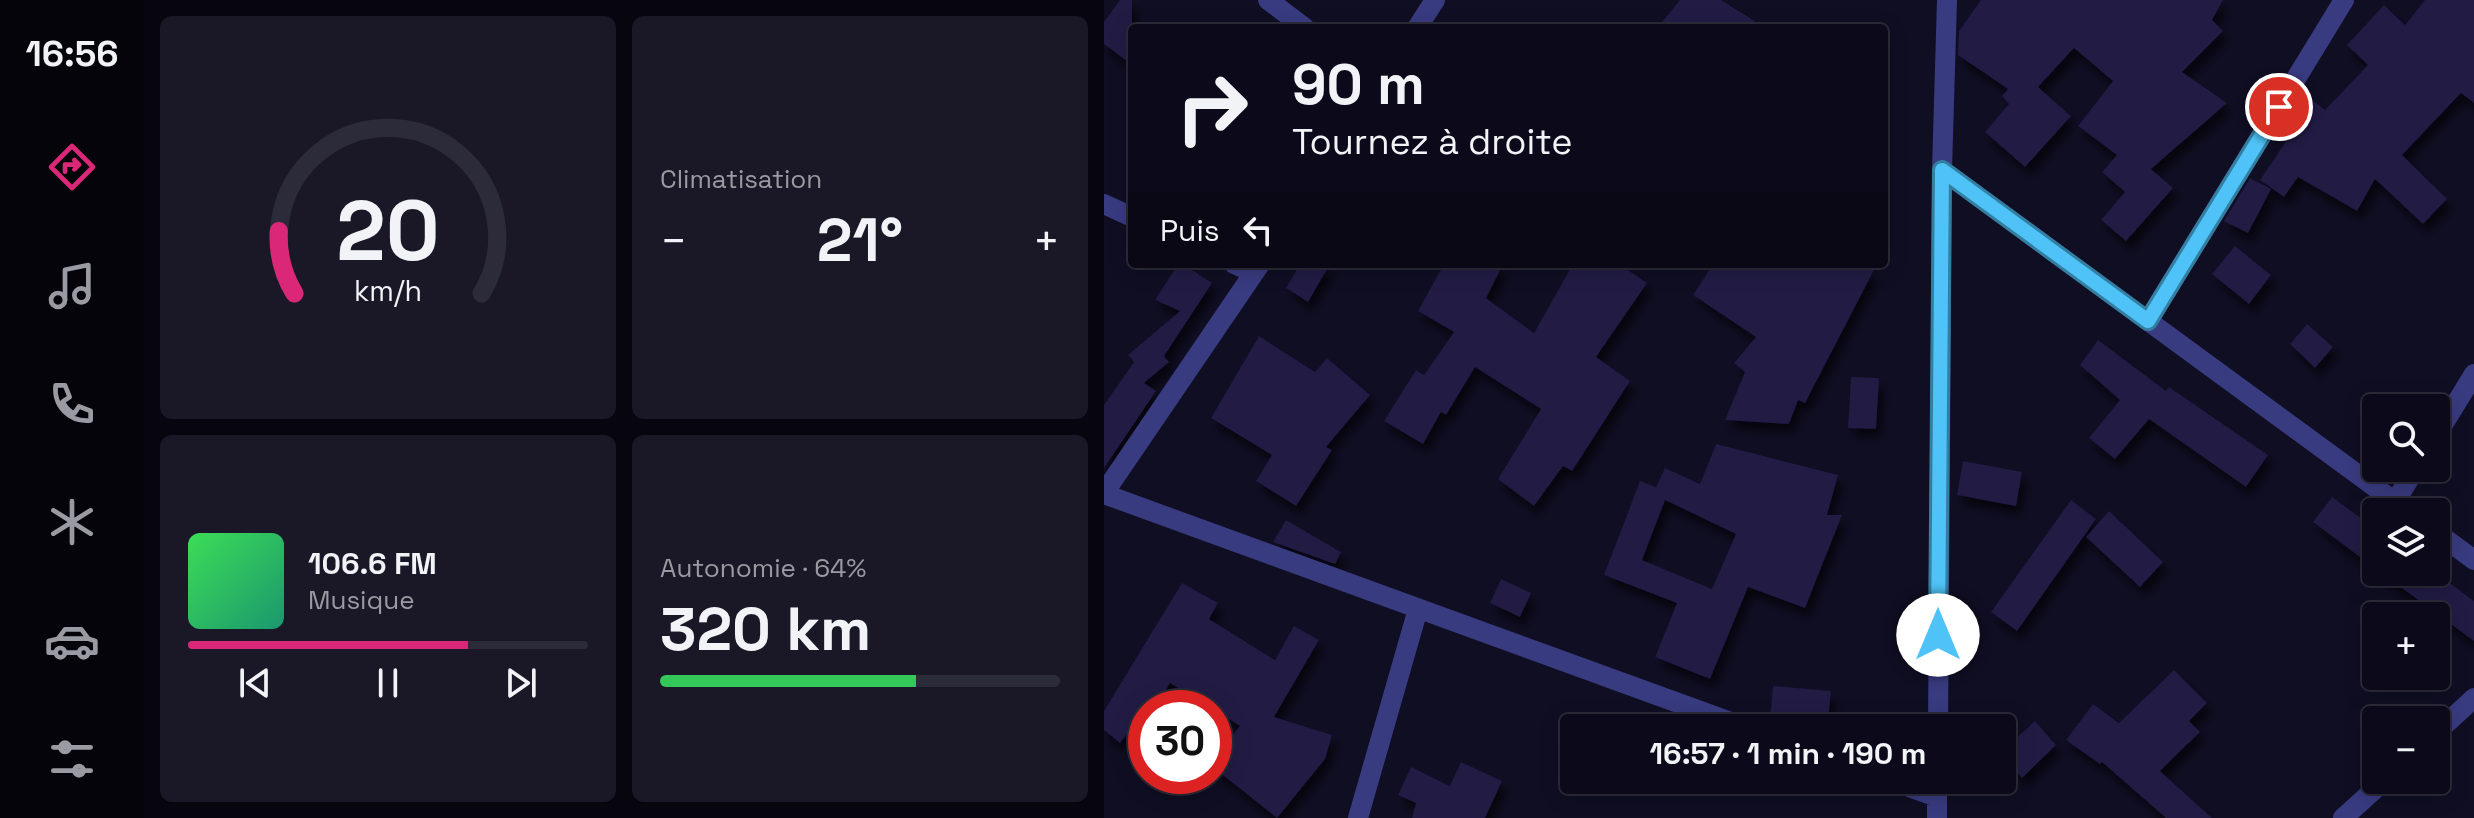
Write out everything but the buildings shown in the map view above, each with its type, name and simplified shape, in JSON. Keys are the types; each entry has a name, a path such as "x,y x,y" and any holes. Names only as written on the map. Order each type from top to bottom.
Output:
{"street":[{"path":"1268,0 1300,24"},
{"path":"1420,24 1435,0"},
{"path":"1938,714 1942,170 1947,0"},
{"path":"2148,321 2344,0"},
{"path":"1942,170 2390,498"},
{"path":"1104,204 1128,215"},
{"path":"1257,269 1104,494 1708,714"},
{"path":"2450,413 2474,374"},
{"path":"2450,542 2474,560"},
{"path":"1358,818 1418,609"},
{"path":"2450,720 2474,698"},
{"path":"1937,794 1937,818"},
{"path":"2343,818 2370,794"}],"route":[{"path":"1938,635 1942,170 2148,321 2279,107"}]}
